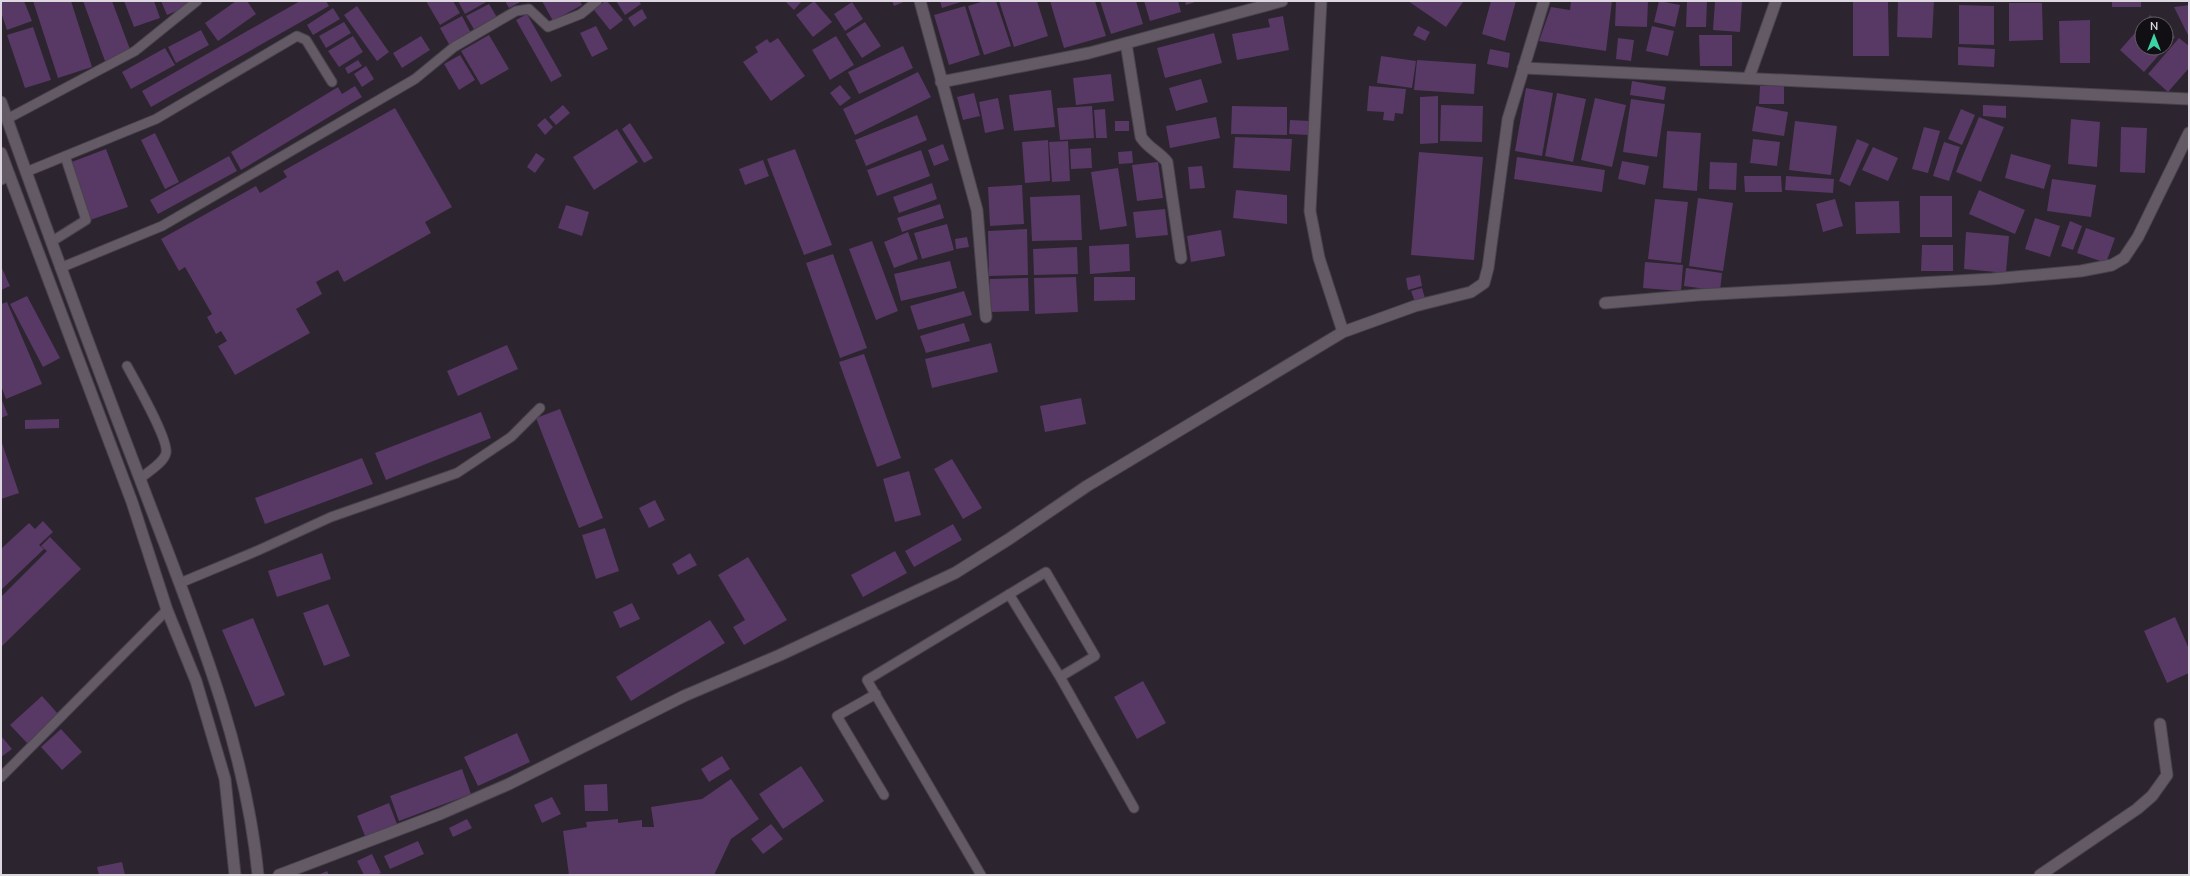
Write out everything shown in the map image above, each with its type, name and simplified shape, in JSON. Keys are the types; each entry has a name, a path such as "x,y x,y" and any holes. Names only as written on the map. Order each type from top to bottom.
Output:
{"street":[{"path":"920,1 977,210 986,317"},
{"path":"941,82 1089,53 1282,1"},
{"path":"1321,1 1310,211 1319,258 1343,332"},
{"path":"279,875 440,814 510,784 684,696 787,651 955,573 1009,540 1107,474 1343,332 1415,306 1471,292 1484,283 1488,268 1508,119 1544,1"},
{"path":"1749,77 1776,1"},
{"path":"1126,43 1141,137 1146,145 1160,153 1167,162 1181,258"},
{"path":"1523,68 1749,77 2189,99"},
{"path":"1,102 60,268 180,583 242,773 255,846 258,875"},
{"path":"1605,303 1698,295 1992,279 2081,271 2112,264 2124,258 2138,237 2189,133"},
{"path":"1,153 5,177 130,495 167,610 196,681 225,778 235,875"},
{"path":"2040,875 2137,809 2152,796 2167,775 2160,724"}],"lane":[{"path":"7,119 135,51 197,1"},
{"path":"60,268 162,226 415,79 454,47 516,11 529,9 548,27 581,14 597,1"},
{"path":"26,172 156,119 297,36 306,40 332,82"},
{"path":"51,242 86,220 65,156"},
{"path":"127,366 164,439 166,453 161,461 140,478"},
{"path":"180,583 259,550 331,517 457,473 511,437 540,408"},
{"path":"981,875 867,680 1046,572 1095,656 1060,677"},
{"path":"1009,594 1060,677 1134,808"},
{"path":"1,777 167,610"},
{"path":"876,694 837,716 884,795"}],"building":[{"path":"1,1 24,1 32,21 7,30 1,12"},
{"path":"33,1 71,1 92,67 58,78"},
{"path":"83,1 112,1 131,52 105,61"},
{"path":"124,1 154,1 160,18 134,27"},
{"path":"161,1 194,1 195,3 167,15"},
{"path":"236,1 247,1 256,14 218,41 205,23"},
{"path":"300,1 326,1 329,6 151,107 142,91"},
{"path":"426,1 453,1 460,13 440,25"},
{"path":"458,1 488,1 465,14"},
{"path":"505,1 522,1 509,8"},
{"path":"542,1 580,1 582,5 553,21"},
{"path":"607,1 623,20 610,30 594,10"},
{"path":"616,1 639,1 641,4 625,15"},
{"path":"785,1 802,1 794,10"},
{"path":"814,1 832,22 813,37 796,15"},
{"path":"892,1 906,1 894,6"},
{"path":"940,1 964,1 942,8"},
{"path":"984,1 996,1 1011,46 984,55 968,6"},
{"path":"999,1 1037,1 1048,36 1014,47"},
{"path":"1050,1 1095,1 1106,36 1064,48"},
{"path":"1100,1 1136,1 1143,24 1111,34"},
{"path":"1144,1 1178,1 1181,12 1150,21"},
{"path":"1185,1 1198,1 1186,5"},
{"path":"1408,1 1462,1 1463,2 1446,27"},
{"path":"1491,1 1516,1 1505,41 1482,34"},
{"path":"1571,1 1612,1 1606,51 1539,41 1551,7 1570,10"},
{"path":"1616,1 1648,1 1647,27 1615,26"},
{"path":"1659,1 1680,5 1675,27 1654,22"},
{"path":"1687,1 1707,1 1706,27 1686,27"},
{"path":"1715,1 1742,2 1740,32 1713,30"},
{"path":"1853,1 1888,1 1889,56 1853,56"},
{"path":"1898,1 1934,1 1932,38 1897,37"},
{"path":"2112,1 2141,1 2141,7 2112,7"},
{"path":"852,2 863,19 845,31 834,14"},
{"path":"2009,3 2042,3 2043,40 2009,41"},
{"path":"489,4 498,19 475,31 466,16"},
{"path":"1959,5 1994,6 1994,45 1959,44"},
{"path":"2189,5 2189,37 2174,7"},
{"path":"357,6 389,52 377,61 344,15"},
{"path":"965,6 980,55 949,65 934,15"},
{"path":"333,8 340,19 313,35 307,25"},
{"path":"642,9 647,18 634,27 628,18"},
{"path":"527,14 562,76 551,82 516,20"},
{"path":"462,16 472,35 450,46 440,28"},
{"path":"1283,16 1289,50 1237,60 1232,34 1270,27 1268,19"},
{"path":"2090,20 2090,63 2060,63 2059,21"},
{"path":"344,22 351,33 326,48 319,36"},
{"path":"865,22 881,46 862,58 846,34"},
{"path":"596,26 608,49 592,57 580,33"},
{"path":"1418,26 1430,32 1425,41 1413,35"},
{"path":"1652,26 1674,31 1668,56 1646,51"},
{"path":"33,27 51,80 25,88 7,35"},
{"path":"201,30 209,45 176,63 168,47"},
{"path":"1214,33 1222,63 1165,78 1157,48"},
{"path":"2134,34 2134,56 2158,56 2144,72 2120,50"},
{"path":"489,35 509,69 481,85 461,51"},
{"path":"1699,35 1732,35 1732,66 1700,66"},
{"path":"353,36 363,52 339,67 328,51"},
{"path":"421,36 430,50 402,68 393,53"},
{"path":"836,36 854,65 830,80 812,50"},
{"path":"778,38 805,76 771,101 743,62 758,52 755,47 767,39 770,43"},
{"path":"1618,38 1634,40 1631,61 1616,59"},
{"path":"2179,38 2189,46 2189,68 2168,92 2148,74 2164,56 2174,56 2174,44"},
{"path":"903,46 913,68 859,94 848,72"},
{"path":"1958,47 1995,49 1994,67 1958,65"},
{"path":"165,48 175,65 131,89 122,72"},
{"path":"1490,49 1510,53 1508,68 1487,64"},
{"path":"460,55 475,80 459,90 444,64"},
{"path":"1381,56 1416,61 1412,88 1377,83"},
{"path":"358,60 362,66 348,74 345,68"},
{"path":"1417,60 1476,64 1474,94 1414,90"},
{"path":"366,66 374,79 362,87 354,74"},
{"path":"918,72 931,97 855,135 843,109"},
{"path":"1111,74 1114,101 1076,105 1073,78"},
{"path":"1201,79 1208,102 1176,111 1169,88"},
{"path":"1632,81 1666,87 1664,100 1630,95"},
{"path":"840,85 851,98 840,106 830,93"},
{"path":"355,86 362,97 241,170 231,152 338,87 342,94"},
{"path":"1369,86 1406,89 1403,114 1395,113 1394,121 1383,120 1384,112 1367,111"},
{"path":"1760,86 1784,86 1784,104 1759,104"},
{"path":"1526,88 1553,93 1542,156 1515,151"},
{"path":"1051,90 1055,127 1014,131 1009,95"},
{"path":"974,93 980,116 963,120 957,97"},
{"path":"1557,93 1586,99 1573,162 1545,156"},
{"path":"1438,96 1438,143 1420,144 1420,97"},
{"path":"998,98 1004,129 985,133 979,102"},
{"path":"1595,98 1626,105 1612,167 1581,160"},
{"path":"1631,99 1665,104 1657,157 1623,152"},
{"path":"563,105 570,113 556,125 549,117"},
{"path":"1441,105 1483,106 1482,142 1440,141"},
{"path":"1983,105 2006,106 2006,118 1983,116"},
{"path":"1092,106 1094,138 1060,140 1057,108"},
{"path":"1232,106 1287,107 1287,135 1231,134"},
{"path":"1756,106 1788,112 1784,136 1752,131"},
{"path":"395,108 452,207 425,222 431,233 344,282 338,270 316,282 322,294 296,309 310,333 235,375 218,346 227,341 221,331 216,334 207,317 212,314 185,267 179,271 161,239 256,186 260,193 287,177 283,171"},
{"path":"1105,109 1107,138 1096,138 1094,110"},
{"path":"1961,109 1975,115 1962,145 1948,139"},
{"path":"917,115 927,140 866,166 855,140"},
{"path":"1216,117 1220,138 1170,148 1166,126"},
{"path":"1979,117 2004,127 1981,182 1956,172"},
{"path":"545,118 553,127 545,135 537,125"},
{"path":"2071,119 2100,122 2097,167 2068,164"},
{"path":"1290,120 1310,121 1309,135 1289,134"},
{"path":"1115,121 1129,121 1129,131 1115,131"},
{"path":"1795,121 1837,126 1831,175 1789,170"},
{"path":"630,123 653,158 644,163 622,129"},
{"path":"1924,127 1940,131 1928,173 1912,169"},
{"path":"2121,127 2147,128 2145,173 2120,172"},
{"path":"617,129 638,162 594,190 573,157"},
{"path":"1667,131 1701,133 1697,191 1663,188"},
{"path":"155,133 179,182 165,189 141,140"},
{"path":"1235,137 1292,139 1290,171 1233,168"},
{"path":"1753,139 1780,142 1777,166 1750,163"},
{"path":"1857,139 1869,144 1850,186 1839,181"},
{"path":"1048,140 1050,181 1025,183 1022,142"},
{"path":"1068,141 1070,181 1052,182 1049,142"},
{"path":"1944,142 1960,147 1949,181 1933,176"},
{"path":"943,144 949,160 934,166 928,150"},
{"path":"1873,147 1898,158 1888,181 1862,170"},
{"path":"1091,148 1092,168 1071,169 1070,149"},
{"path":"106,149 128,207 90,220 69,163"},
{"path":"795,149 832,245 804,255 767,159"},
{"path":"921,150 930,176 877,196 867,170"},
{"path":"1132,151 1133,163 1119,164 1118,152"},
{"path":"1419,152 1483,157 1474,260 1411,255"},
{"path":"536,153 545,159 535,173 527,167"},
{"path":"2011,154 2051,165 2044,189 2005,178"},
{"path":"229,156 237,171 158,214 150,200"},
{"path":"1517,157 1605,170 1602,192 1514,179"},
{"path":"763,160 769,176 745,185 739,169"},
{"path":"1622,161 1649,166 1645,185 1618,179"},
{"path":"1158,162 1163,198 1137,201 1132,165"},
{"path":"1710,162 1737,163 1736,190 1709,189"},
{"path":"1202,166 1205,188 1190,189 1188,167"},
{"path":"1118,168 1127,226 1100,230 1091,172"},
{"path":"1744,176 1781,176 1782,192 1745,192"},
{"path":"1786,176 1834,179 1833,193 1785,190"},
{"path":"2052,179 2096,185 2091,217 2047,211"},
{"path":"932,183 937,199 899,213 893,197"},
{"path":"1022,185 1024,224 990,226 988,187"},
{"path":"1236,190 1287,195 1287,224 1233,218"},
{"path":"1979,190 2025,210 2015,234 1969,214"},
{"path":"1080,195 1082,240 1032,241 1030,197"},
{"path":"1920,196 1952,196 1952,237 1920,237"},
{"path":"1698,198 1733,203 1723,271 1689,266"},
{"path":"1655,199 1688,202 1681,263 1648,259"},
{"path":"1835,199 1843,226 1823,232 1816,204"},
{"path":"1899,201 1900,233 1856,234 1855,202"},
{"path":"940,204 944,218 902,232 897,218"},
{"path":"566,205 589,212 582,236 558,228"},
{"path":"1165,209 1168,235 1136,238 1133,212"},
{"path":"2035,218 2060,226 2050,257 2025,249"},
{"path":"2070,221 2082,226 2073,250 2061,246"},
{"path":"947,224 954,250 922,259 914,233"},
{"path":"2086,228 2115,238 2106,263 2077,253"},
{"path":"1027,229 1028,275 989,276 988,231"},
{"path":"1221,230 1225,256 1191,262 1187,236"},
{"path":"908,232 918,259 894,268 884,242"},
{"path":"1966,232 2009,236 2006,273 1964,269"},
{"path":"967,237 969,247 956,249 955,239"},
{"path":"872,241 898,311 876,320 849,249"},
{"path":"1129,244 1130,271 1090,274 1089,246"},
{"path":"1922,245 1953,245 1953,271 1921,271"},
{"path":"1077,247 1078,274 1034,275 1033,249"},
{"path":"833,254 867,348 840,358 806,263"},
{"path":"950,261 957,288 901,301 894,274"},
{"path":"1645,262 1683,265 1681,291 1643,288"},
{"path":"1,266 10,286 1,290"},
{"path":"1686,268 1722,273 1720,291 1684,286"},
{"path":"1420,275 1422,286 1408,290 1406,278"},
{"path":"1076,277 1078,312 1035,314 1034,278"},
{"path":"1094,277 1135,277 1135,300 1094,301"},
{"path":"1028,278 1029,311 990,312 990,279"},
{"path":"1422,288 1425,298 1415,302 1411,291"},
{"path":"964,291 972,315 918,330 910,306"},
{"path":"27,296 60,358 43,367 10,304"},
{"path":"7,302 42,384 6,399 1,386 1,304"},
{"path":"964,323 970,341 926,353 920,336"},
{"path":"991,343 998,372 932,388 925,359"},
{"path":"507,345 518,369 458,396 447,371"},
{"path":"864,354 901,458 877,467 839,362"},
{"path":"1,398 8,415 1,418"},
{"path":"1081,398 1086,424 1045,432 1040,406"},
{"path":"560,409 603,518 579,528 536,418"},
{"path":"481,412 491,438 386,480 375,453"},
{"path":"59,419 59,428 25,429 25,420"},
{"path":"1,440 19,493 1,499"},
{"path":"362,458 373,484 265,524 255,498"},
{"path":"952,459 982,508 963,519 934,469"},
{"path":"909,471 921,515 895,522 883,479"},
{"path":"655,500 665,520 649,528 639,508"},
{"path":"43,521 53,532 39,545 44,549 1,590 1,547 2,548 29,523 35,529"},
{"path":"953,524 962,540 914,567 905,551"},
{"path":"605,528 619,571 596,579 582,535"},
{"path":"50,537 81,569 1,647 1,597 47,551 41,546"},
{"path":"895,551 907,573 863,597 851,575"},
{"path":"322,553 331,579 277,597 268,571"},
{"path":"690,553 697,565 678,575 672,564"},
{"path":"748,557 787,620 744,645 733,627 745,620 718,575"},
{"path":"632,603 640,619 620,628 613,612"},
{"path":"328,604 350,656 324,666 303,613"},
{"path":"2175,617 2189,649 2189,673 2167,683 2144,631"},
{"path":"253,618 285,695 255,707 222,630"},
{"path":"710,620 725,643 631,701 616,677"},
{"path":"1143,681 1166,723 1137,739 1114,697"},
{"path":"42,696 59,715 28,744 10,725"},
{"path":"61,729 82,752 62,770 41,747"},
{"path":"517,733 530,762 478,786 464,757"},
{"path":"1,736 12,749 1,757"},
{"path":"722,756 730,769 709,782 701,769"},
{"path":"801,766 824,801 783,829 759,794"},
{"path":"462,769 471,794 399,821 390,796"},
{"path":"731,779 759,819 731,839 714,875 569,875 563,831 587,827 586,822 618,819 618,823 642,820 642,827 654,827 651,807 702,799"},
{"path":"607,784 608,811 585,811 584,785"},
{"path":"552,797 561,814 542,823 534,805"},
{"path":"389,803 397,824 365,836 357,816"},
{"path":"467,819 472,828 453,837 449,828"},
{"path":"771,824 783,839 763,854 751,839"},
{"path":"418,841 424,854 390,869 384,856"},
{"path":"372,854 381,873 376,875 364,875 357,861"},
{"path":"122,862 125,875 99,875 97,867"},
{"path":"327,871 329,875 318,875"}]}
